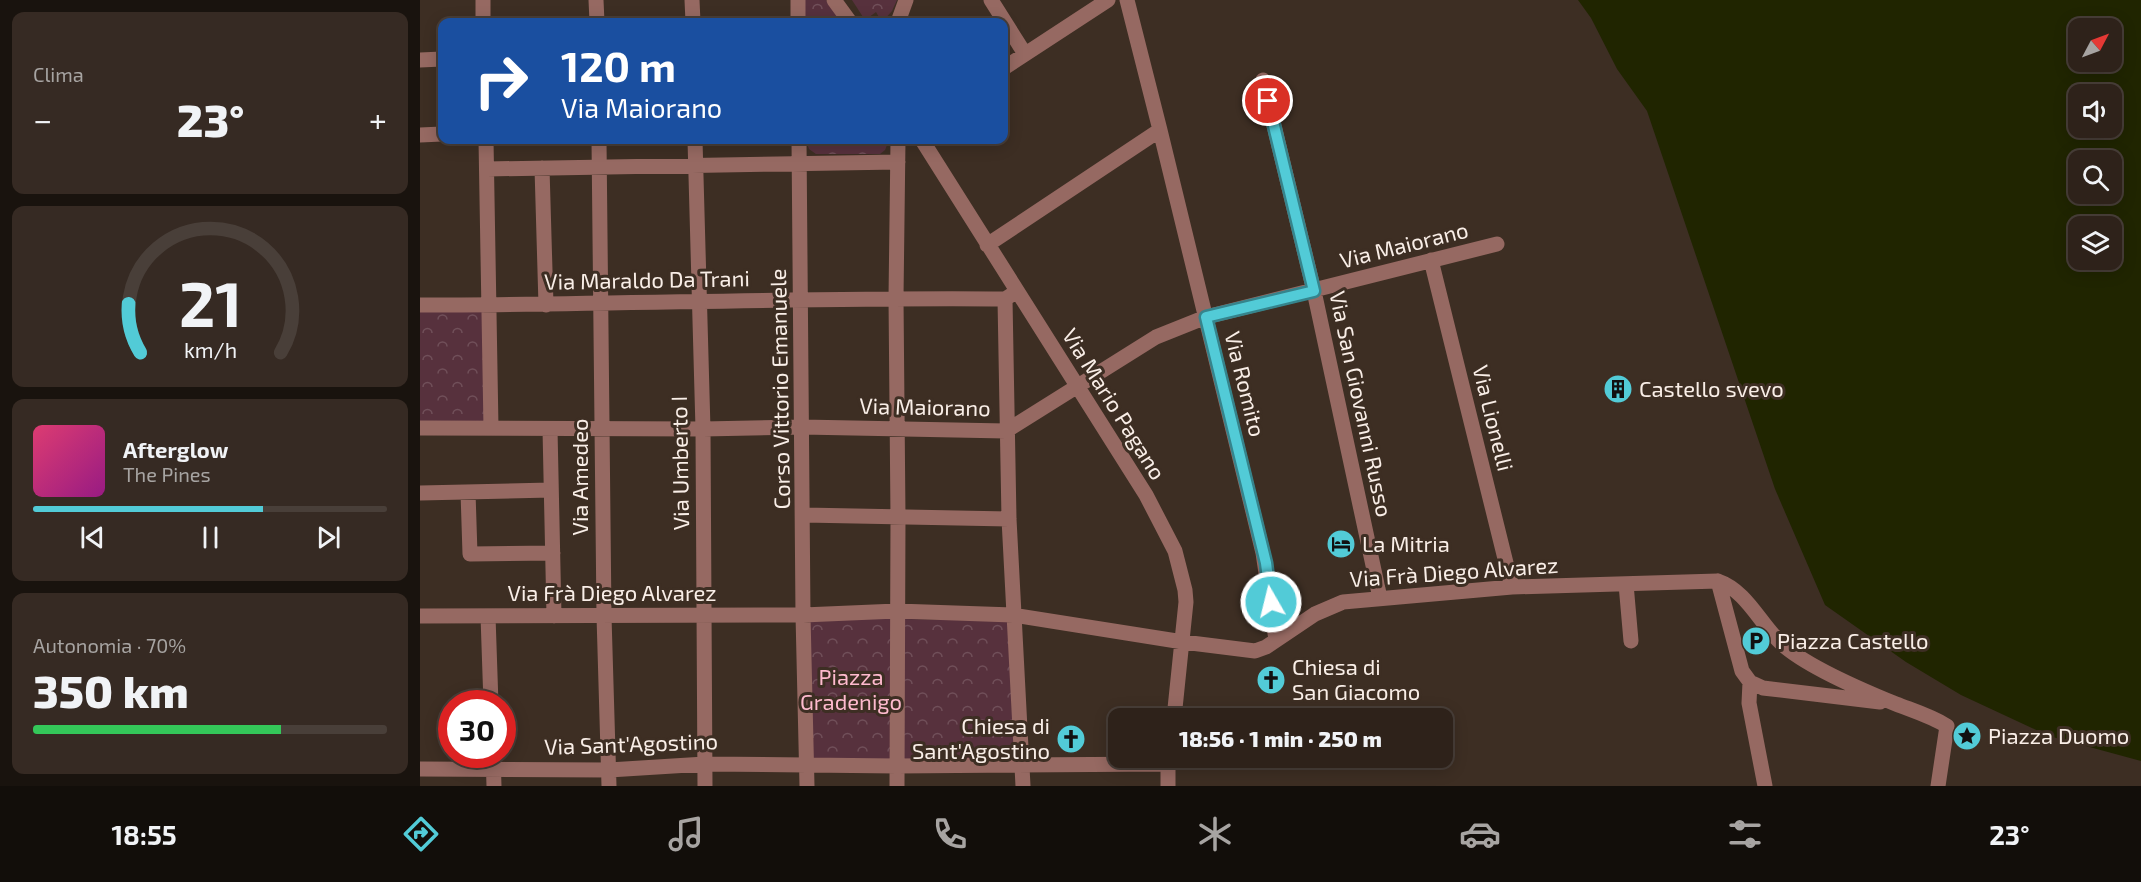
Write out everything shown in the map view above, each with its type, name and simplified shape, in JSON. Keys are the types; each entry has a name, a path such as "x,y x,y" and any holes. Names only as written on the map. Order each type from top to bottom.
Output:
{"street":[{"path":"483,0 483,18"},
{"path":"596,0 597,18"},
{"path":"692,0 693,18"},
{"path":"798,0 798,18"},
{"path":"834,0 847,18"},
{"path":"899,18 906,0"},
{"path":"991,0 1002,18"},
{"path":"1008,65 1108,0"},
{"name":"Via Romito","path":"1127,0 1161,130 1266,563 1276,640"},
{"path":"1008,27 1025,54"},
{"path":"420,60 438,59"},
{"name":"Via San Giovanni Russo","path":"1263,80 1314,291 1380,598"},
{"path":"987,246 1161,130"},
{"path":"420,135 438,134"},
{"path":"486,144 491,428"},
{"name":"Via Amedeo","path":"599,144 604,616 609,786"},
{"name":"Via Umberto I","path":"695,144 703,429 705,786"},
{"name":"Corso Vittorio Emanuele","path":"799,144 804,515 803,615"},
{"path":"897,786 898,144"},
{"name":"Via Mario Pagano","path":"924,144 987,246 1010,296 1077,387 1146,495 1175,551 1186,602 1175,708"},
{"path":"487,169 898,162"},
{"path":"542,168 546,305"},
{"name":"Via Maiorano","path":"420,428 802,427 1006,431 1156,337 1206,317 1497,244"},
{"name":"Via Lionelli","path":"1431,260 1512,587"},
{"path":"1010,296 1006,431 1008,519 1023,786"},
{"name":"Via Maraldo Da Trani","path":"420,304 546,305 699,300 1010,296"},
{"path":"550,429 554,616"},
{"path":"420,493 551,490"},
{"path":"468,492 470,554 553,553"},
{"path":"804,515 1008,519"},
{"path":"1718,580 1742,671 1750,682 1763,688 1895,703"},
{"path":"1718,580 1737,591 1774,637 1794,654 1810,664 1895,703 1935,718 1947,726 1938,786"},
{"name":"Via Frà Diego Alvarez","path":"1013,615 1255,651 1330,606 1343,602 1512,587 1718,580"},
{"path":"1626,584 1631,641"},
{"path":"807,786 803,615 897,611 1013,615"},
{"name":"Via Frà Diego Alvarez","path":"420,616 803,615"},
{"path":"488,616 491,690"},
{"path":"1750,682 1749,704 1765,786"},
{"path":"807,765 1108,763"},
{"name":"Via Sant'Agostino","path":"516,764 609,770 705,764 807,765"},
{"name":"Via Sant'Agostino","path":"420,769 438,767"},
{"path":"493,768 494,786"},
{"path":"1168,768 1168,786"}],"green space":[{"path":"804,0 826,0 838,18 805,18"},
{"path":"852,0 897,0 886,18 880,18 876,12 864,18"},
{"path":"807,144 887,144 880,154 816,154 809,149"},
{"path":"484,308 486,423 420,424 420,309"},
{"name":"Piazza Gradenigo","path":"892,617 892,760 813,761 809,620"},
{"name":"Piazza Gradenigo","path":"904,619 1008,621 1014,759 904,759"}],"shaded area":[{"path":"1578,0 2141,0 2141,761 2049,736 1961,695 1906,662 1825,605 1775,489 1647,111 1617,69 1591,18"}],"place":[{"name":"Castello svevo","path":"1618,389"},
{"name":"La Mitria","path":"1341,544"},
{"name":"Piazza Castello","path":"1756,641"},
{"name":"Chiesa di San Giacomo","path":"1271,680"},
{"name":"Piazza Duomo","path":"1967,736"},
{"name":"Chiesa di Sant'Agostino","path":"1071,739"}],"route":[{"path":"1268,101 1314,291 1206,317 1266,563 1271,602"}]}
